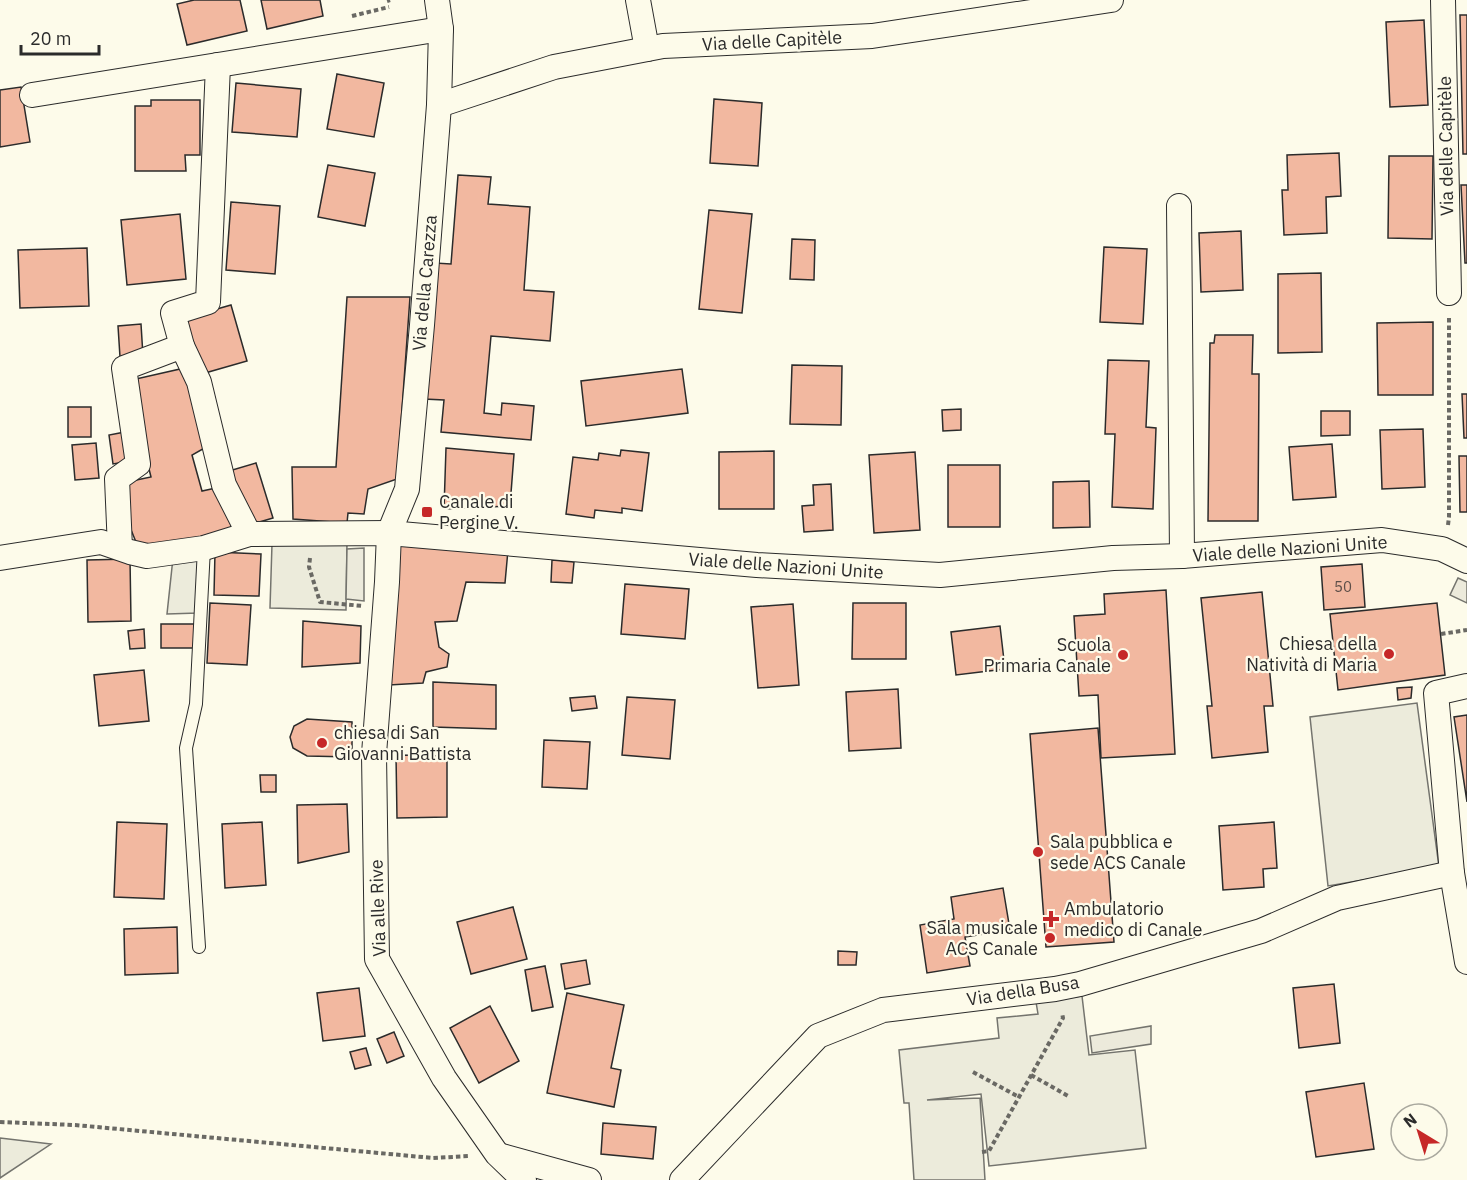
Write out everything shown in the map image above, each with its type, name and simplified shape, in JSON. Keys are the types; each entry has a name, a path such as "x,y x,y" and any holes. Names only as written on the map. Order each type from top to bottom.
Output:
{"street":[{"name":"Via della Carezza","path":"383,628 389,533 407,489 422,325 439,105 441,29 437,0"},
{"path":"638,0 647,49"},
{"name":"Via delle Capitèle","path":"439,105 554,67 663,46 872,36 1111,0"},
{"name":"Via delle Capitèle","path":"1443,0 1449,293"},
{"path":"32,95 441,29"},
{"path":"218,65 208,302 173,313 182,346 199,382 224,485 249,534"},
{"name":"Viale delle Nazioni Unite","path":"1179,206 1182,556"},
{"path":"120,548 117,479 138,464 123,368 182,346"},
{"name":"Viale delle Nazioni Unite","path":"0,558 101,542 147,556 204,548 249,534 389,533 758,566 940,575 1113,558 1182,556 1382,540 1442,549 1467,561"},
{"name":"Via alle Rive","path":"383,628 374,754 377,959 444,1078 497,1154 524,1180"},
{"path":"1467,686 1436,693 1452,873 1467,963"},
{"name":"Via della Busa","path":"682,1180 818,1036 883,1010 1080,984 1262,931 1337,898 1452,873"},
{"path":"497,1154 589,1180"}],"lane":[{"path":"199,947 186,748 196,704 204,548"}],"path":[{"path":"1442,549 1449,517 1449,293"},
{"path":"312,534 309,567 320,602 347,605"},
{"path":"1441,633 1467,630"},
{"path":"982,1152 989,1151 1063,1018 1055,989"},
{"path":"973,1071 1019,1097"},
{"path":"1031,1075 1070,1097"},
{"path":"0,1122 75,1125 433,1158 497,1154"}],"shaded area":[{"path":"347,541 346,610 270,608 272,544"},
{"path":"364,548 364,601 346,599 347,549"},
{"path":"202,557 198,613 167,614 173,558"},
{"path":"1458,578 1467,582 1467,603 1450,595"},
{"path":"1417,703 1439,867 1328,886 1310,717"},
{"path":"1082,996 1089,1055 1135,1050 1146,1148 989,1166 981,1094 927,1100 980,1098 985,1180 914,1180 909,1103 904,1103 899,1050 999,1038 997,1018 1038,1014 1036,1002"},
{"path":"1151,1026 1151,1044 1092,1053 1090,1036"},
{"path":"0,1138 51,1144 0,1178"}],"building":[{"path":"194,0 240,0 247,31 187,45 177,4"},
{"path":"261,0 320,0 323,16 267,29"},
{"path":"1460,15 1467,15 1467,154 1463,154"},
{"path":"1424,20 1428,105 1390,107 1386,22"},
{"path":"337,74 384,83 374,137 327,129"},
{"path":"236,83 301,89 297,137 232,132"},
{"path":"21,87 30,142 0,147 0,90"},
{"path":"714,99 762,103 758,166 710,163"},
{"path":"151,100 200,100 200,155 185,155 186,171 135,171 135,106 151,106"},
{"path":"1339,153 1341,196 1326,197 1327,233 1284,235 1282,190 1288,190 1287,155"},
{"path":"1389,156 1433,156 1432,239 1388,238"},
{"path":"328,165 375,173 365,226 318,217"},
{"path":"458,175 491,177 488,204 530,207 524,290 554,292 550,341 491,336 484,413 501,415 502,403 534,406 531,440 441,432 444,400 424,399 435,263 451,264"},
{"path":"1461,185 1467,185 1467,263 1465,263"},
{"path":"231,202 280,206 275,274 226,270"},
{"path":"709,210 752,214 742,313 699,309"},
{"path":"180,214 186,279 127,285 121,220"},
{"path":"1241,231 1243,290 1201,292 1199,233"},
{"path":"792,239 815,240 814,280 790,279"},
{"path":"1104,247 1147,249 1143,324 1100,322"},
{"path":"87,248 89,306 20,308 18,250"},
{"path":"1321,273 1322,352 1278,353 1278,274"},
{"path":"347,297 410,297 397,479 368,489 364,514 348,513 347,523 293,519 292,467 336,467"},
{"path":"231,305 247,361 198,375 182,319"},
{"path":"1433,322 1433,395 1378,395 1377,323"},
{"path":"141,324 143,356 120,357 118,326"},
{"path":"1215,335 1253,335 1252,374 1259,374 1258,521 1208,521 1210,343 1214,343"},
{"path":"1108,360 1149,361 1146,427 1156,428 1153,509 1112,507 1115,434 1105,434"},
{"path":"792,365 842,366 841,425 790,424"},
{"path":"189,367 208,446 192,455 202,491 220,487 238,526 147,552 138,547 121,505 127,482 151,477 127,381"},
{"path":"682,369 688,413 586,426 581,381"},
{"path":"1462,394 1467,394 1467,438 1464,438"},
{"path":"68,407 91,407 91,437 68,437"},
{"path":"961,409 961,430 943,431 942,410"},
{"path":"1321,411 1350,411 1350,435 1321,436"},
{"path":"1423,429 1425,487 1382,489 1380,430"},
{"path":"125,432 130,461 113,464 109,435"},
{"path":"96,443 99,478 75,480 72,445"},
{"path":"1332,444 1336,497 1293,500 1289,447"},
{"path":"446,448 514,454 510,506 444,509"},
{"path":"621,450 649,453 642,511 622,508 622,513 595,510 594,518 566,514 573,457 598,460 599,453 620,456"},
{"path":"774,451 774,509 719,509 719,452"},
{"path":"915,452 920,530 874,533 869,455"},
{"path":"1459,456 1467,456 1467,512 1460,512"},
{"path":"256,463 273,518 246,526 229,471"},
{"path":"948,465 1000,465 1000,527 948,527"},
{"path":"1089,481 1090,527 1053,528 1053,482"},
{"path":"831,484 833,530 804,532 802,506 814,505 813,485"},
{"path":"396,538 508,550 505,583 466,582 457,621 435,622 439,647 449,654 447,667 426,672 423,683 389,685"},
{"path":"215,552 261,554 259,596 214,595"},
{"path":"130,559 131,621 88,622 87,560"},
{"path":"552,560 574,562 572,583 551,582"},
{"path":"1362,564 1365,607 1324,610 1321,567"},
{"path":"625,584 689,589 685,639 621,634"},
{"name":"Scuola Primaria Canale","path":"1166,590 1175,754 1101,758 1098,695 1079,696 1074,616 1105,614 1104,594"},
{"path":"1262,592 1273,706 1264,706 1268,752 1212,758 1207,706 1212,706 1201,598"},
{"path":"210,603 251,605 247,665 207,663"},
{"path":"853,603 906,603 906,659 852,659"},
{"name":"Chiesa della Natività di Maria","path":"1437,603 1445,675 1338,690 1330,614"},
{"path":"793,604 799,685 758,688 751,607"},
{"path":"303,621 361,626 360,663 302,667"},
{"path":"161,624 196,624 196,648 161,648"},
{"path":"1000,626 1005,669 956,675 951,632"},
{"path":"144,629 145,648 130,649 128,631"},
{"path":"144,670 149,721 99,726 94,675"},
{"path":"433,682 496,685 496,729 433,727"},
{"path":"1412,687 1411,698 1398,700 1397,688"},
{"path":"898,689 901,748 849,751 846,692"},
{"path":"595,696 597,708 572,711 570,698"},
{"path":"627,697 675,700 670,759 622,755"},
{"path":"1467,715 1467,802 1454,717"},
{"name":"chiesa di San Giovanni Battista","path":"307,719 352,722 352,757 307,756 293,748 290,737 294,726"},
{"path":"1098,728 1114,942 1046,947 1030,734"},
{"path":"544,740 590,742 587,789 542,787"},
{"path":"396,755 447,756 447,817 397,818"},
{"path":"260,775 276,775 276,792 261,792"},
{"path":"347,804 349,852 298,863 297,805"},
{"path":"117,822 167,824 164,899 114,897"},
{"path":"262,822 266,885 225,888 222,824"},
{"path":"1274,822 1277,868 1263,869 1264,887 1223,890 1219,826"},
{"path":"1003,888 1010,930 965,937 970,966 927,973 920,925 954,919 951,897"},
{"path":"513,907 527,959 471,974 457,922"},
{"path":"177,927 178,973 125,975 124,929"},
{"path":"838,951 857,952 856,965 838,965"},
{"path":"586,960 590,984 565,989 561,964"},
{"path":"545,966 553,1007 532,1011 525,970"},
{"path":"1334,984 1340,1043 1299,1048 1293,988"},
{"path":"359,988 365,1036 323,1041 317,993"},
{"path":"567,993 624,1005 611,1068 621,1070 614,1107 547,1093"},
{"path":"490,1006 519,1061 479,1083 450,1028"},
{"path":"394,1032 404,1056 387,1063 377,1039"},
{"path":"366,1048 371,1065 355,1069 350,1052"},
{"path":"1364,1083 1374,1149 1316,1157 1306,1092"},
{"path":"603,1123 656,1127 653,1159 601,1154"}],"place":[{"name":"Canale di Pergine V.","path":"427,512"},
{"name":"Chiesa della Natività di Maria","path":"1389,654"},
{"name":"Scuola Primaria Canale","path":"1123,655"},
{"name":"chiesa di San Giovanni Battista","path":"322,743"},
{"name":"Sala pubblica e sede ACS Canale","path":"1038,852"},
{"name":"Ambulatorio medico di Canale","path":"1051,919"},
{"name":"Sala musicale ACS Canale","path":"1050,938"}]}
